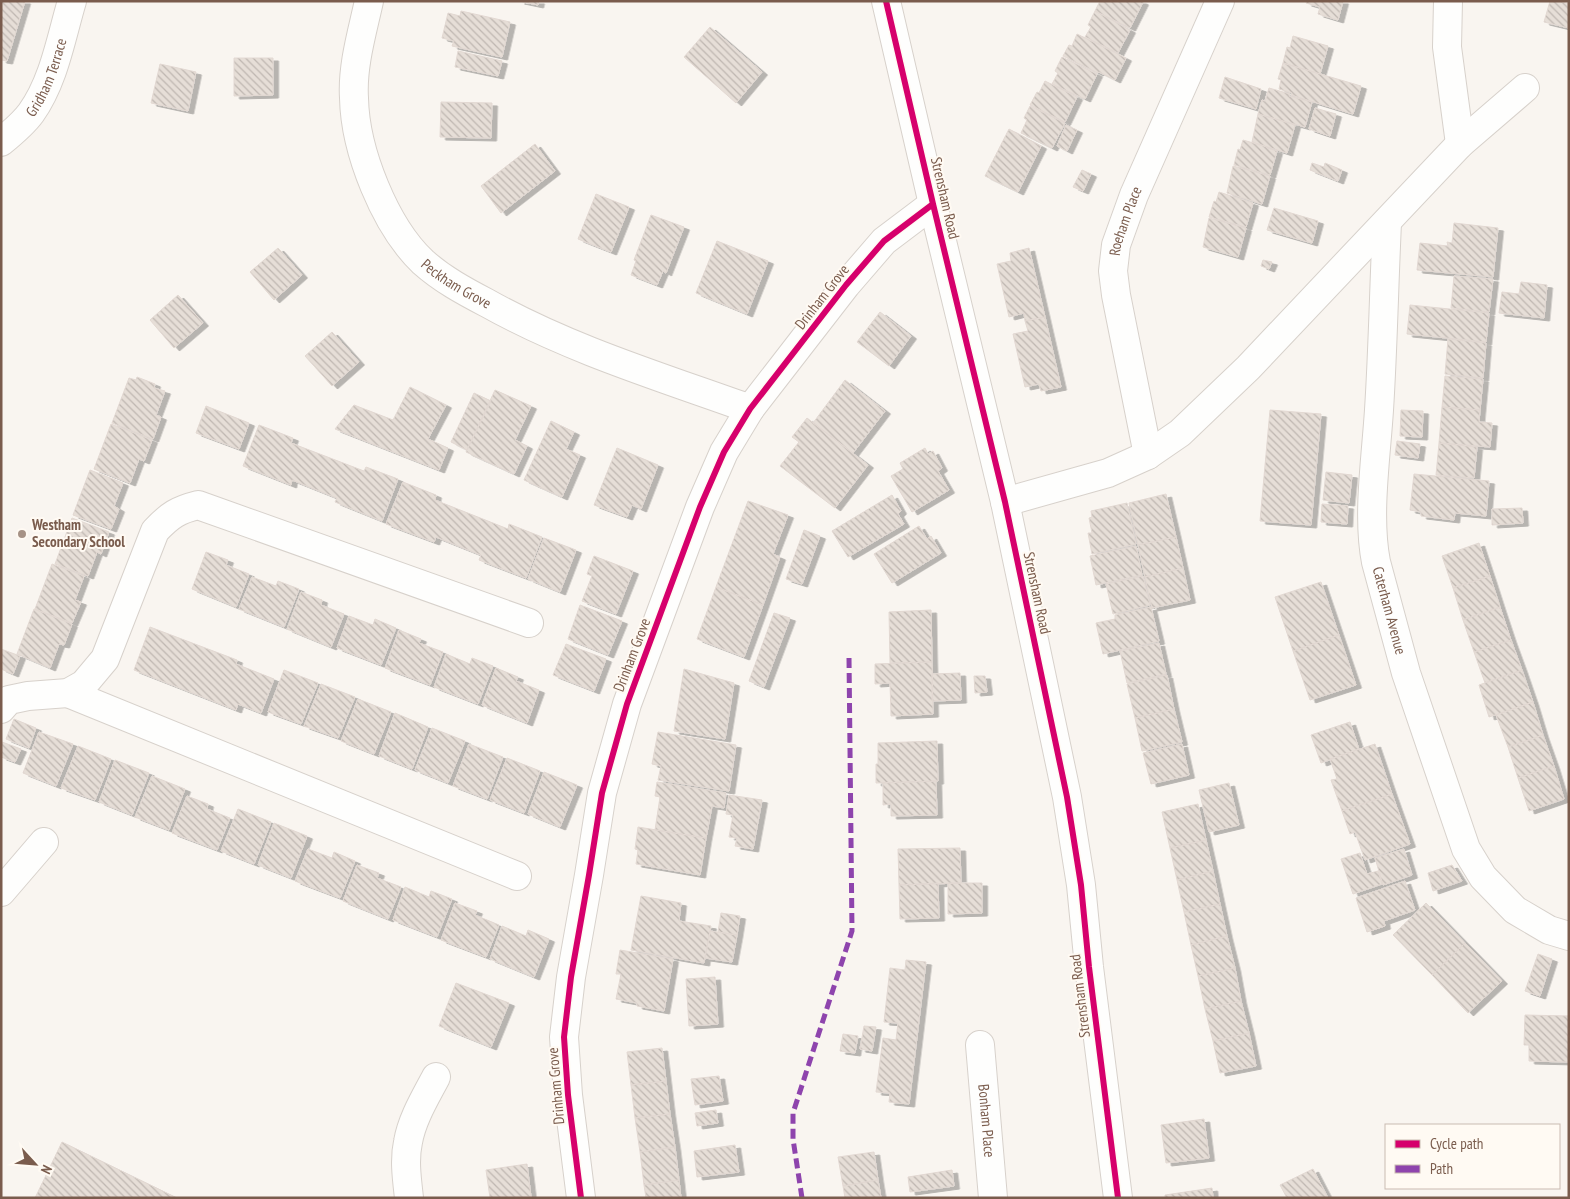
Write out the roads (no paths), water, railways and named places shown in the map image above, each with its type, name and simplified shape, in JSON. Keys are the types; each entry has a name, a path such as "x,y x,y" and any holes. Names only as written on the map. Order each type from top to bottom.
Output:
{"street":[{"name":"Gridham Terrace","path":"1,142 16,130 31,112 43,93 52,72 72,1"},
{"name":"Peckham Grove","path":"368,1 356,69 354,97 357,129 370,175 395,227 423,261 450,283 518,321 606,357 750,409"},
{"name":"Strensham Road","path":"886,1 933,204 1006,502 1067,797 1078,866 1118,1198"},
{"name":"Roeham Place","path":"1148,455 1116,295 1113,271 1116,245 1134,196 1220,1"},
{"path":"1448,1 1447,47 1460,144"},
{"path":"1006,502 1108,473 1148,455 1180,433 1248,368 1460,144 1525,88"},
{"name":"Drinham Grove","path":"581,1198 568,1095 564,1038 571,977 590,875 602,794 627,704 700,507 724,452 750,409 846,285 884,240 933,204"},
{"name":"Caterham Avenue","path":"1387,223 1380,392 1372,514 1372,544 1376,562 1406,673 1466,849 1483,877 1515,910 1549,930 1569,936"},
{"path":"1,709 9,700 28,696 68,693 84,684 105,659 155,531 169,516 182,509 198,505 529,622"},
{"path":"68,693 517,876"},
{"path":"1,892 44,842"},
{"name":"Bonham Place","path":"980,1045 993,1198"},
{"path":"409,1198 406,1171 407,1144 422,1104 436,1077"}],"place":[{"name":"Westham Secondary School","path":"22,534"}]}
